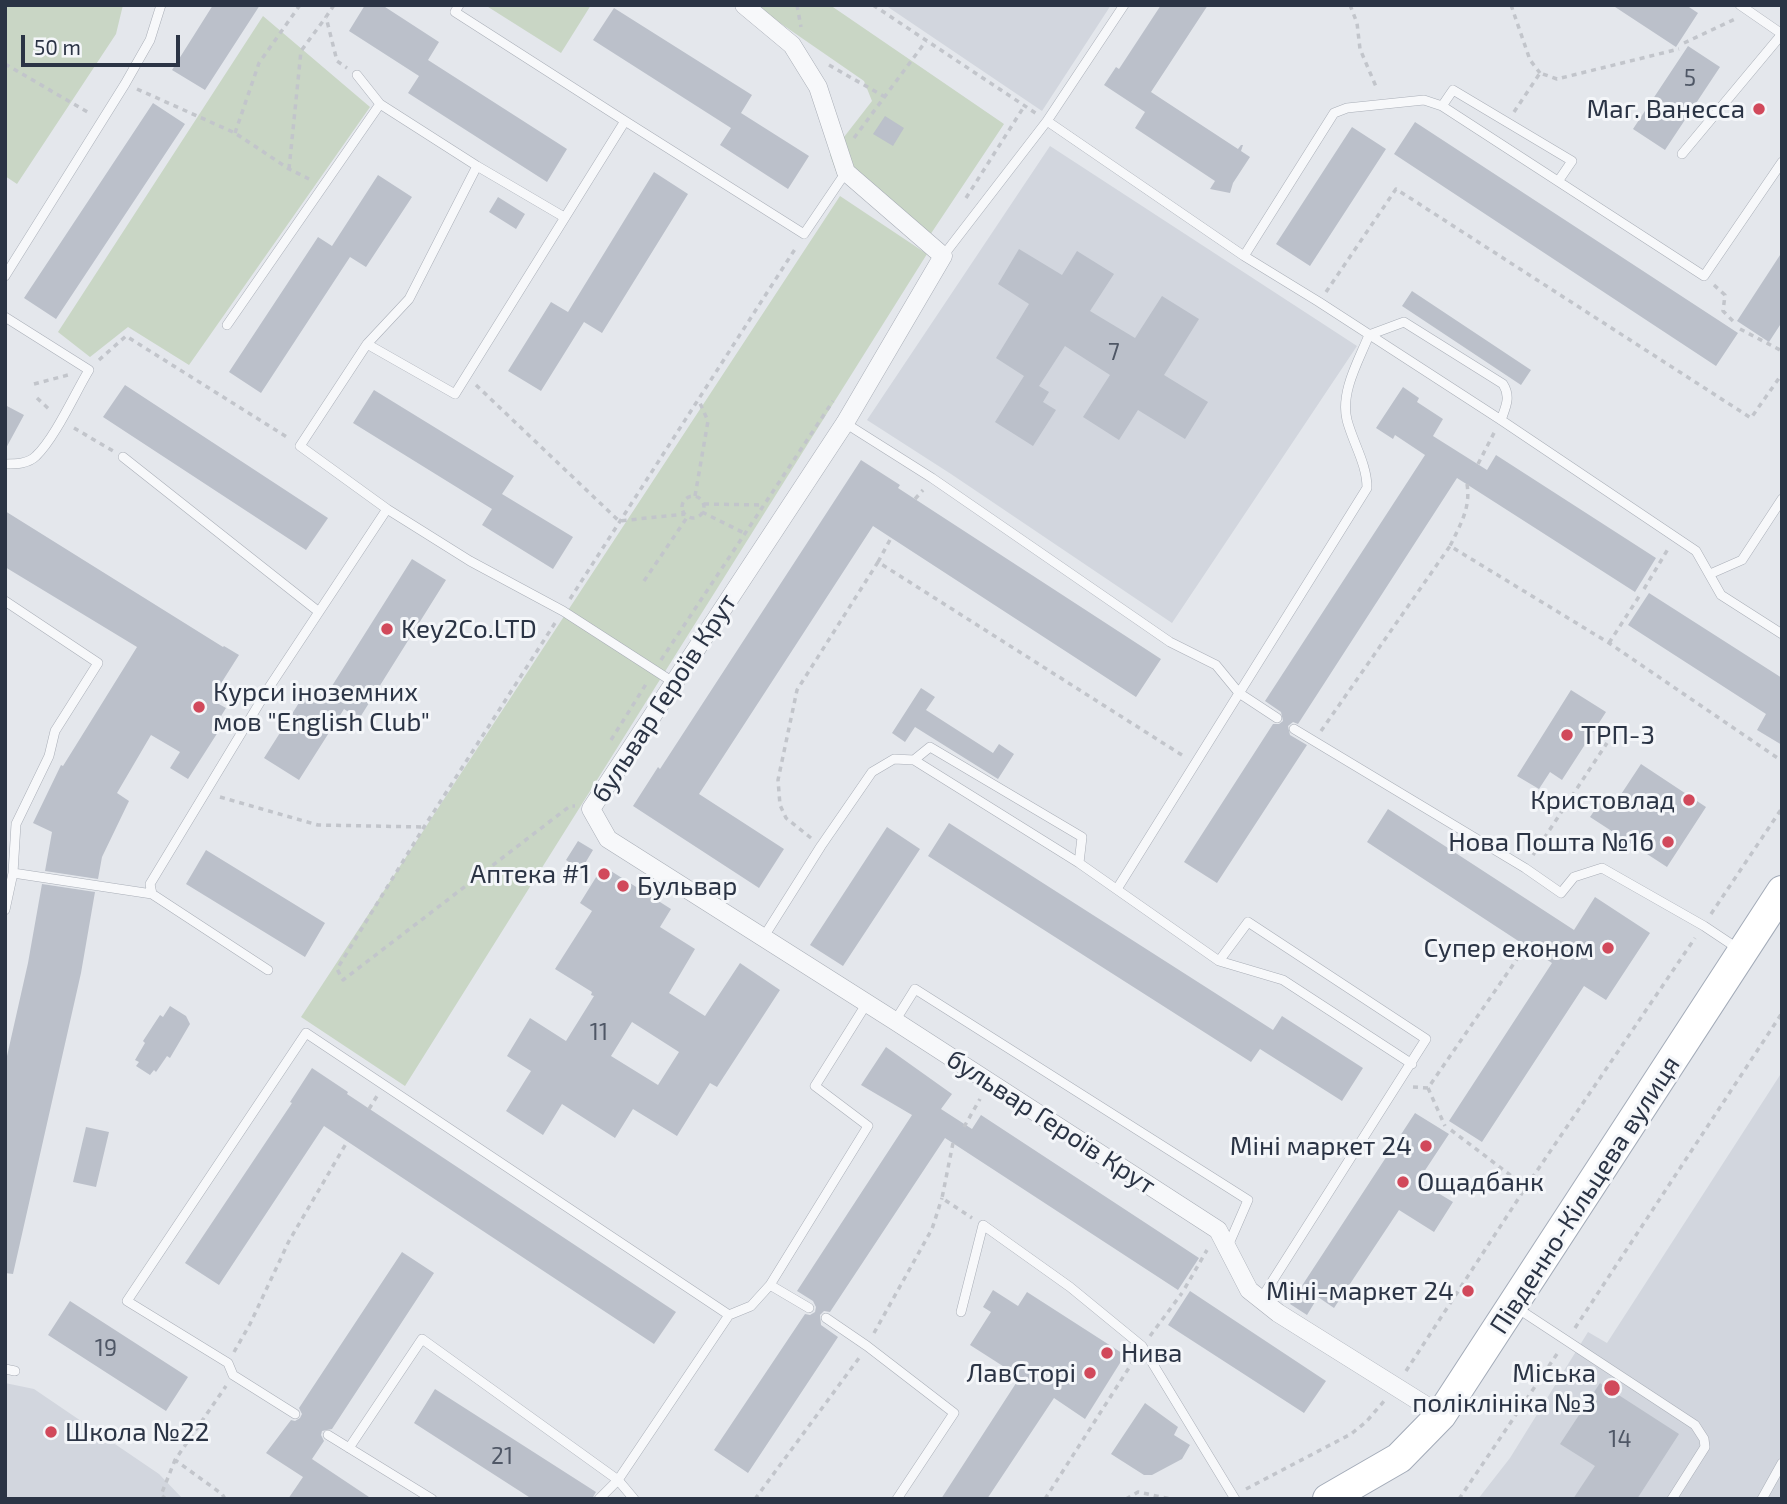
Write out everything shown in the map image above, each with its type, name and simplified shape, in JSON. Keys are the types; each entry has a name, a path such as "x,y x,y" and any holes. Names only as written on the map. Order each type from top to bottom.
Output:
{"main road":[{"name":"Південно-Кільцева вулиця","path":"1328,1499 1399,1458 1441,1415 1782,891"}],"street":[{"path":"744,5 792,45 818,87 844,163 943,256"},
{"name":"бульвар Героїв Крут","path":"943,256 845,423 591,809 608,839 1218,1230 1249,1290 1278,1312 1441,1415"}],"lane":[{"path":"5,276 125,84 150,40 161,5"},
{"path":"459,5 455,12 804,234 844,163"},
{"path":"943,256 1047,121 1124,5"},
{"path":"1682,154 1782,34 1752,9 1740,5"},
{"path":"357,75 380,104 564,217"},
{"path":"1443,106 1453,90 1572,161 1559,180"},
{"path":"1244,256 1334,113 1347,108 1424,100 1443,106 1704,276 1782,162"},
{"path":"227,325 380,104"},
{"path":"367,344 455,394 625,121"},
{"path":"1047,121 1244,256 1501,420 1696,551 1721,595 1782,635"},
{"path":"477,166 409,299 367,344 300,446 387,509 470,561 563,611 673,682"},
{"path":"5,317 89,370 61,420 36,456 20,464 5,464"},
{"path":"1117,889 1367,488 1367,477 1346,416 1348,388 1369,335 1404,322 1503,384 1508,392 1508,400 1501,420"},
{"path":"845,423 932,478 1170,642 1216,665 1239,693 1277,718"},
{"path":"123,457 319,612"},
{"path":"1710,574 1742,560 1782,499"},
{"path":"152,894 150,884 205,792 268,689 387,509"},
{"path":"5,601 98,663 55,731 49,756 16,824 13,873 5,910"},
{"path":"1294,729 1525,867 1561,893 1574,877 1602,868 1704,926 1742,951"},
{"path":"914,760 930,747 1082,837 1079,863"},
{"path":"763,938 872,772 894,759 914,760 1079,863 1219,961 1283,980 1412,1064"},
{"path":"13,873 152,894 268,970"},
{"path":"1219,961 1248,922 1426,1039 1261,1299"},
{"path":"895,1021 915,989 1248,1199 1227,1247"},
{"path":"599,1499 618,1480 729,1315 751,1306 770,1285 868,1126 815,1086 867,1003"},
{"path":"295,1414 233,1375 228,1363 127,1301 306,1033 729,1315"},
{"path":"961,1312 983,1224 1070,1287 1142,1346 1234,1497"},
{"path":"770,1285 809,1308"},
{"path":"1513,1306 1687,1419 1700,1431 1705,1447 1672,1499"},
{"path":"826,1318 954,1413 897,1499"},
{"path":"349,1448 422,1339 618,1480 634,1499"},
{"path":"328,1435 432,1499"},
{"path":"1762,1499 1782,1463"}],"path":[{"path":"235,134 259,63 300,5"},
{"path":"289,169 301,51 334,5"},
{"path":"797,5 802,30"},
{"path":"873,5 1047,121"},
{"path":"1350,5 1357,23 1360,49 1383,103"},
{"path":"1511,5 1530,60 1540,73 1557,79 1679,49"},
{"path":"1684,43 1752,9"},
{"path":"326,17 337,61 357,75"},
{"path":"844,163 885,97 926,41"},
{"path":"824,62 885,97"},
{"path":"5,64 102,120"},
{"path":"1515,110 1540,73"},
{"path":"125,84 235,134 322,187"},
{"path":"962,204 1025,105"},
{"path":"1319,302 1396,189 1751,418 1782,374"},
{"path":"1704,276 1726,295 1723,311 1735,323"},
{"path":"1740,329 1782,351"},
{"path":"34,384 89,370 127,336 300,446"},
{"path":"466,375 619,521 686,515 696,517 702,512 704,504"},
{"path":"605,750 653,671 838,393"},
{"path":"695,496 708,421 699,401"},
{"path":"61,420 123,457"},
{"path":"1478,464 1501,420"},
{"path":"1314,741 1450,546 1467,512 1467,484"},
{"path":"643,581 686,515 684,502 695,496"},
{"path":"695,496 704,504 764,505"},
{"path":"702,512 745,534"},
{"path":"821,846 786,818 780,805 778,780 797,690 891,538"},
{"path":"1644,589 1675,538"},
{"path":"1450,546 1609,643 1782,761"},
{"path":"878,562 1196,765"},
{"path":"1609,643 1640,595"},
{"path":"1525,867 1607,743"},
{"path":"205,792 318,825 424,827"},
{"path":"337,969 343,980 570,806 577,794"},
{"path":"570,806 591,809"},
{"path":"1234,1497 1352,1434 1366,1422 1395,1387 1526,1187 1782,808"},
{"path":"1428,1087 1526,946"},
{"path":"1459,1499 1782,1013"},
{"path":"964,1127 990,1082"},
{"path":"1397,1086 1428,1087"},
{"path":"1428,1087 1445,1126"},
{"path":"1451,1130 1526,1187"},
{"path":"228,1363 250,1324 289,1241 348,1142"},
{"path":"953,1143 942,1198 983,1224"},
{"path":"1045,1499 1142,1346 1183,1291 1218,1230"},
{"path":"166,1499 161,1495 175,1460 233,1375"},
{"path":"175,1460 225,1499"},
{"path":"1126,1499 1138,1492 1171,1499"}],"shaded area":[{"path":"885,5 1111,5 1042,111"},
{"path":"1050,146 1357,346 1172,623 867,420"},
{"path":"1782,1072 1782,1499 1478,1499 1510,1458 1588,1332 1607,1343"},
{"name":"Школа №22","path":"5,1383 34,1389 159,1474 183,1499 5,1499"}],"green space":[{"path":"5,5 123,5 116,34 17,184 5,176"},
{"path":"485,5 591,5 561,53"},
{"path":"754,5 830,5 1004,124 930,235 838,177 830,155 872,101 864,81"},
{"path":"263,16 370,107 189,365 128,327 90,357 58,332"},
{"path":"840,196 927,254 405,1086 301,1017"}],"building":[{"path":"213,5 260,5 205,90 172,70"},
{"path":"365,5 382,5 439,42 428,60 567,149 547,182 408,93 419,76 349,31"},
{"path":"1161,5 1208,5 1151,92 1238,149 1243,145 1241,151 1250,157 1233,183 1230,193 1210,189 1215,181 1135,128 1145,112 1104,85 1116,67 1119,69"},
{"path":"1612,5 1686,5 1698,13 1676,47"},
{"path":"614,8 752,95 741,113 809,156 788,189 720,145 731,128 593,40"},
{"path":"1688,46 1720,67 1665,150 1633,129"},
{"path":"153,103 185,124 56,319 24,298"},
{"path":"885,116 904,128 893,146 873,134"},
{"path":"1415,122 1738,333 1716,366 1394,154"},
{"path":"1352,127 1386,149 1310,266 1276,244"},
{"path":"654,172 688,194 602,333 584,322 541,391 508,371 551,302 568,312"},
{"path":"378,175 412,197 366,267 350,257 261,393 229,372 318,237 332,246"},
{"path":"498,197 525,214 516,229 489,212"},
{"path":"1019,249 1062,275 1077,251 1114,274 1090,311 1135,338 1162,296 1199,319 1164,375 1208,402 1185,439 1138,410 1119,440 1083,417 1110,375 1065,346 1039,386 1049,392 1043,402 1056,410 1033,446 995,422 1024,376 996,358 1029,304 998,284"},
{"path":"1782,252 1782,322 1769,342 1737,321"},
{"path":"1412,291 1531,370 1521,385 1402,306"},
{"path":"125,385 328,518 306,550 103,417"},
{"path":"1403,387 1419,398 1417,402 1443,419 1433,436 1487,470 1496,455 1656,558 1635,592 1457,478 1298,724 1293,722 1288,726 1290,735 1307,745 1217,883 1184,862 1273,724 1283,721 1281,712 1265,701 1425,455 1395,435 1393,439 1376,428"},
{"path":"374,390 514,476 502,494 573,537 553,569 482,525 492,509 353,423"},
{"path":"5,405 24,415 5,450"},
{"path":"861,460 900,485 898,488 1161,659 1136,697 873,526 699,794 784,849 759,888 633,806 658,767 660,769"},
{"path":"5,511 239,655 213,696 219,699 217,703 226,708 213,729 218,732 188,779 170,768 180,752 151,735 117,793 129,801 102,857 98,879 45,871 52,832 33,823 61,765 63,766 137,647 5,567"},
{"path":"412,559 446,580 359,719 344,709 299,780 264,758 309,687 325,697"},
{"path":"1649,593 1782,678 1782,745 1757,730 1766,714 1628,625"},
{"path":"921,688 935,697 926,710 993,753 999,744 1014,754 998,779 915,727 905,742 892,733"},
{"name":"ТРП-3","path":"1571,690 1606,712 1562,780 1550,772 1539,789 1517,776"},
{"path":"1641,764 1706,807 1667,867 1590,817 1601,801 1612,808"},
{"path":"1388,809 1574,930 1595,897 1650,933 1606,1000 1584,986 1482,1142 1449,1121 1552,963 1367,842"},
{"path":"949,823 1273,1030 1282,1016 1363,1068 1342,1101 1260,1049 1251,1062 928,856"},
{"path":"887,827 920,849 843,966 810,945"},
{"path":"578,841 593,850 581,870 566,860"},
{"path":"206,850 325,923 305,957 186,884"},
{"path":"603,866 671,909 660,927 695,949 669,993 705,1016 740,963 780,990 717,1087 710,1083 677,1136 633,1109 615,1138 562,1104 543,1135 506,1111 531,1071 507,1056 530,1018 566,1041 594,996 591,995 592,992 555,969 592,911 580,903","holes":["632,1022 679,1052 658,1085 611,1056"]},
{"path":"42,884 95,892 81,973 13,1274 5,1273 5,1065 28,963"},
{"path":"170,1006 186,1016 190,1024 170,1058 167,1056 156,1072 154,1070 150,1075 136,1066 139,1062 135,1060 145,1043 143,1041 160,1015 163,1017"},
{"path":"886,1047 952,1094 941,1109 972,1129 981,1115 1199,1258 1178,1290 945,1138 830,1312 824,1311 820,1315 821,1325 838,1337 748,1473 714,1450 805,1314 815,1312 813,1301 797,1291 912,1115 861,1085"},
{"path":"312,1068 348,1092 347,1094 676,1312 654,1344 324,1126 219,1285 185,1263 292,1103 290,1102"},
{"path":"1415,1113 1449,1134 1418,1181 1453,1202 1434,1232 1399,1210 1334,1308 1318,1297 1307,1315 1290,1304"},
{"path":"86,1127 109,1132 96,1187 73,1182"},
{"path":"402,1252 434,1273 332,1429 322,1431 324,1441 312,1459 372,1499 288,1499 303,1477 266,1453 291,1420 300,1418 302,1414 299,1408"},
{"path":"993,1290 1018,1306 1027,1292 1125,1355 1085,1419 1054,1398 987,1499 941,1499 1020,1377 970,1345 991,1312 983,1307"},
{"path":"1190,1291 1326,1381 1304,1413 1168,1325"},
{"path":"70,1301 188,1377 166,1411 48,1335"},
{"path":"1600,1383 1679,1434 1637,1499 1573,1499 1595,1466 1560,1444"},
{"path":"435,1389 596,1492 592,1499 532,1499 414,1423"},
{"path":"1145,1403 1178,1427 1174,1435 1190,1445 1182,1459 1152,1475 1144,1475 1111,1454"}],"place":[{"name":"Маг. Ванесса","path":"1759,109"},
{"name":"Key2Co.LTD","path":"387,629"},
{"name":"Курси іноземних мов \"English Club\"","path":"199,707"},
{"name":"ТРП-3","path":"1567,735"},
{"name":"Кристовлад","path":"1689,800"},
{"name":"Нова Пошта №16","path":"1668,842"},
{"name":"Аптека #1","path":"604,874"},
{"name":"Бульвар","path":"623,886"},
{"name":"Супер економ","path":"1608,948"},
{"name":"Міні маркет 24","path":"1426,1146"},
{"name":"Ощадбанк","path":"1403,1182"},
{"name":"Міні-маркет 24","path":"1468,1291"},
{"name":"Нива","path":"1107,1353"},
{"name":"ЛавСторі","path":"1090,1373"},
{"name":"Міська поліклініка №3","path":"1612,1388"},
{"name":"Школа №22","path":"51,1432"}]}
